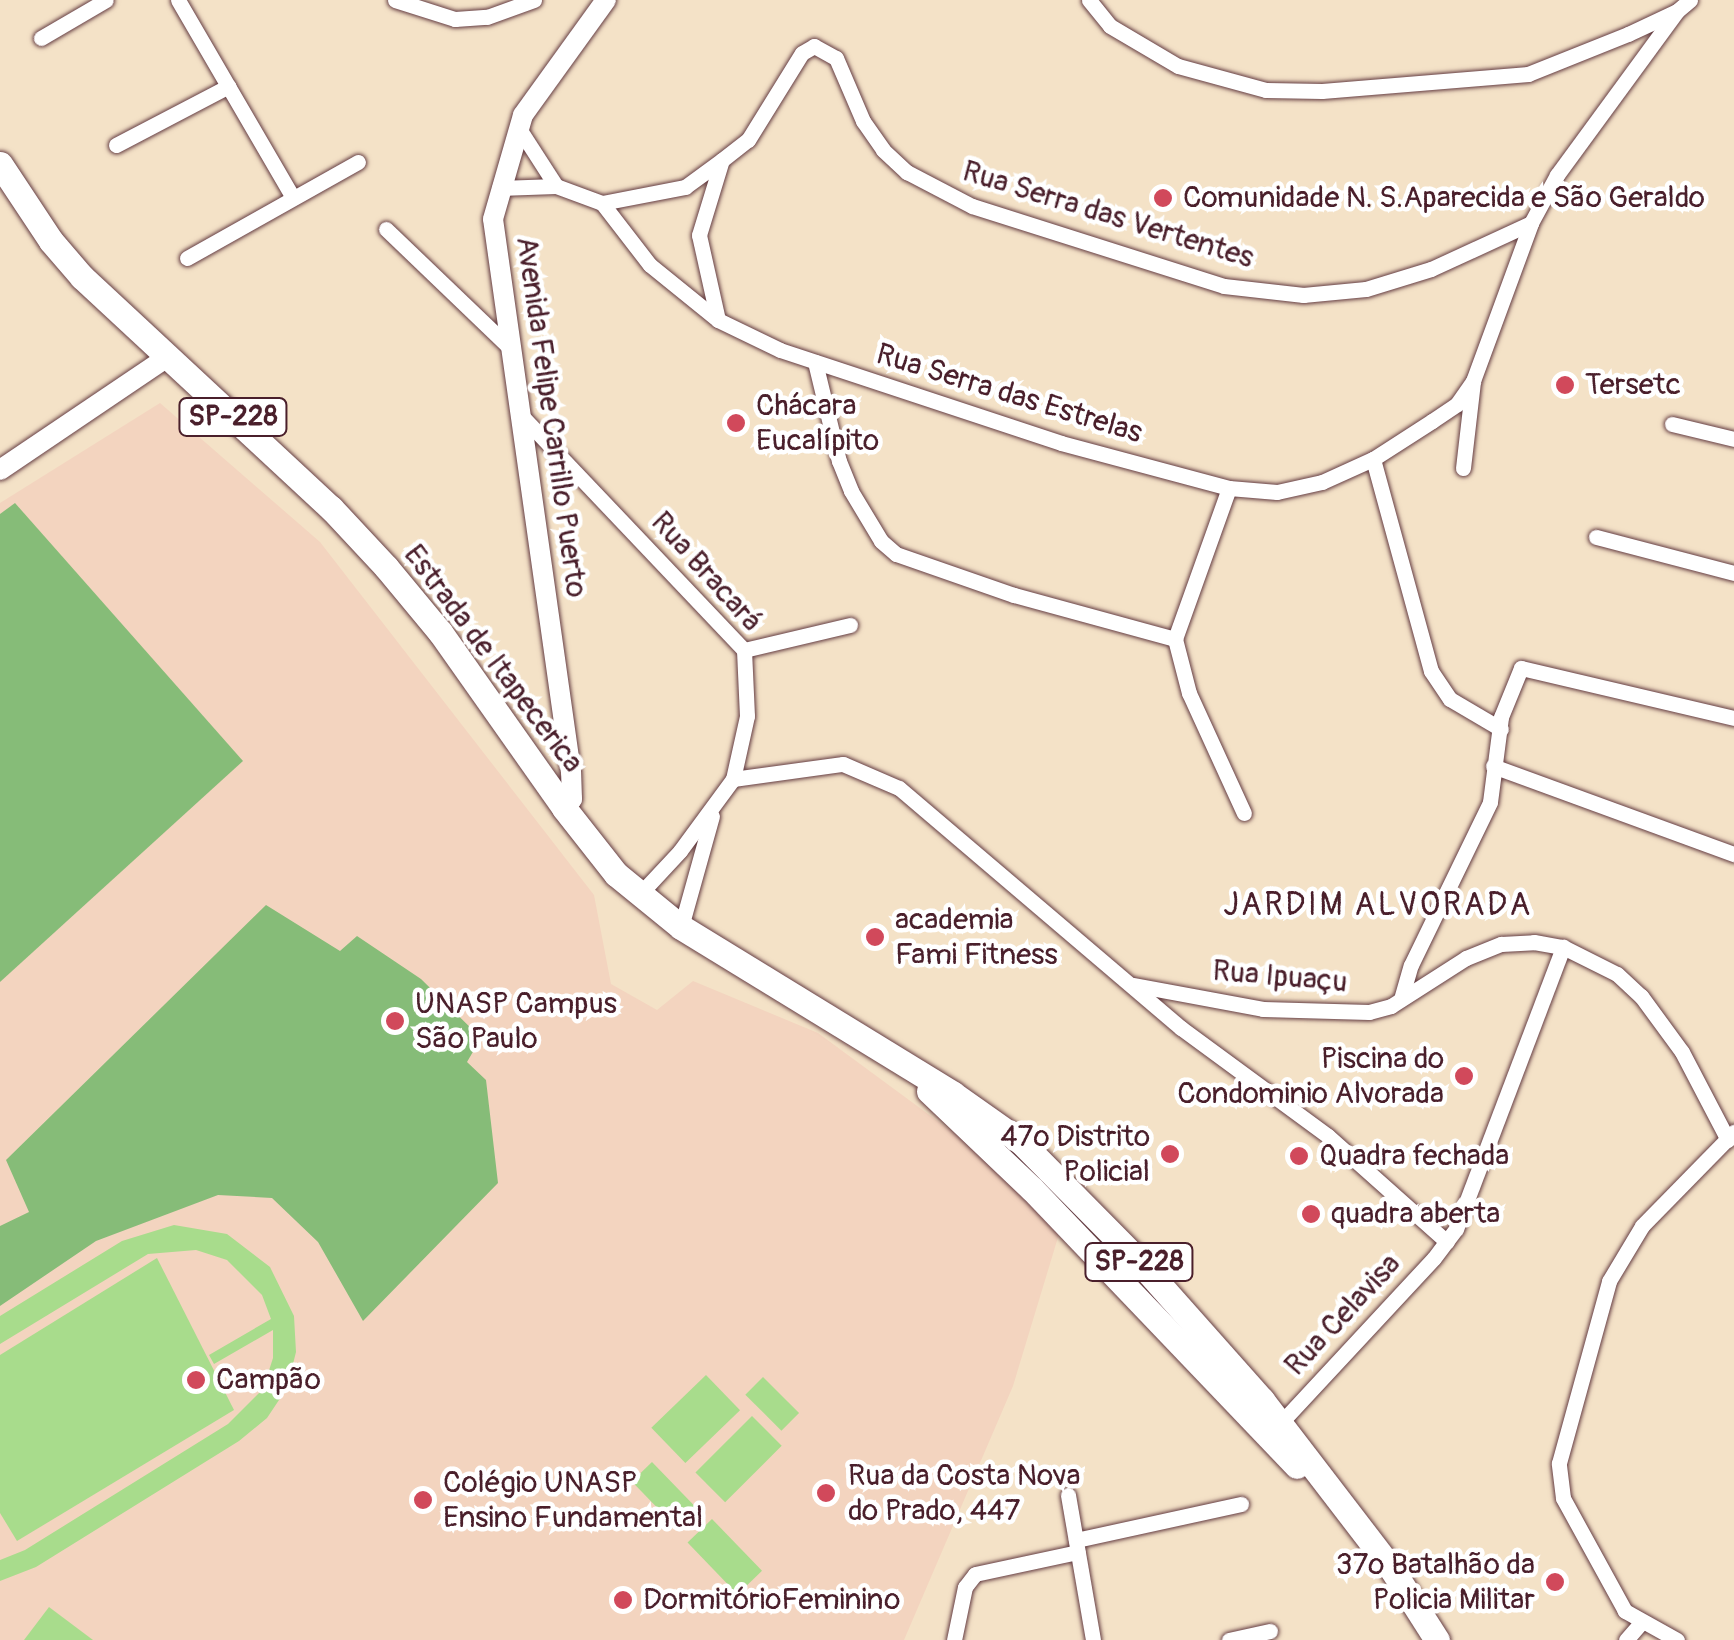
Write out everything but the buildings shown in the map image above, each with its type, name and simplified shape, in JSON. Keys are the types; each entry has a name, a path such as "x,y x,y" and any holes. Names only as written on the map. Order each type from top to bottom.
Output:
{"main road":[{"name":"Estrada de Itapecerica","path":"0,164 72,265 166,358 263,444 386,567 440,632 591,846 674,935 706,942 892,1057 1273,1430 1393,1571 1437,1640"}],"street":[{"path":"42,38 106,0"},
{"path":"178,0 292,196"},
{"path":"395,0 455,19 487,17 534,0"},
{"name":"Avenida Felipe Carrillo Puerto","path":"564,808 573,797 571,772 494,232 499,188 518,127 538,89 606,0"},
{"path":"1090,0 1110,26 1178,66 1266,90 1322,91 1528,74 1684,6"},
{"path":"1463,468 1473,381 1532,223 1558,175 1684,6"},
{"name":"Rua Serra das Vertentes","path":"722,160 748,140 770,113 802,54 822,47 840,66 863,120 883,150 907,172 972,206 1224,286 1303,295 1366,289 1431,269 1532,223"},
{"path":"116,144 229,86"},
{"path":"518,127 556,186"},
{"path":"499,188 556,186 602,203 684,188 722,160"},
{"path":"718,320 699,235 722,160"},
{"path":"188,258 358,162"},
{"name":"Rua Serra das Estrelas","path":"602,203 650,265 718,320 754,340 1060,443 1229,488 1277,492 1303,488 1373,458 1456,404 1473,381"},
{"path":"386,228 508,346"},
{"path":"0,470 166,358"},
{"path":"816,362 839,460 851,490 881,541 896,554 1014,595 1175,639"},
{"name":"Rua Bracará","path":"520,414 744,650 747,716 733,779 639,896"},
{"path":"1672,424 1734,440"},
{"path":"1373,458 1431,672 1450,698 1500,729"},
{"path":"1229,488 1175,639 1190,694 1244,813"},
{"path":"1596,536 1734,573"},
{"path":"744,650 850,625"},
{"path":"1401,999 1411,965 1490,802 1500,729 1521,668 1734,718"},
{"path":"733,779 824,763 842,764 899,788 1193,1038 1328,1136 1446,1242"},
{"path":"1494,766 1734,854"},
{"name":"Rua Bracará","path":"674,935 716,803"},
{"name":"Rua Ipuaçu","path":"1134,985 1295,1011 1369,1012 1401,999 1466,958 1500,944 1534,942 1563,947 1617,974 1641,996 1682,1052 1731,1136"},
{"name":"Rua Celavisa","path":"1273,1430 1446,1242 1478,1175 1563,947"},
{"path":"1677,1640 1640,1623 1618,1601 1563,1498 1559,1463 1609,1281 1642,1226 1731,1136"},
{"path":"1068,1495 1093,1640"},
{"path":"954,1640 965,1587 975,1574 1241,1504"},
{"path":"1626,1640 1640,1623"},
{"path":"1228,1640 1270,1631"}],"shaded area":[{"name":"UNASP Campus São Paulo","path":"160,403 320,542 594,895 611,984 657,1010 693,981 818,1033 1000,1167 1059,1234 1013,1386 904,1640 0,1640 0,503"}],"green space":[{"path":"15,503 243,761 0,982 0,514"},
{"path":"266,905 340,951 357,936 421,979 481,1038 467,1062 486,1080 498,1183 363,1321 318,1242 272,1198 218,1195 96,1241 0,1306 0,1226 29,1212 6,1160"},
{"path":"174,1225 227,1234 270,1267 294,1316 296,1352 287,1388 267,1418 239,1441 36,1567 0,1581 0,1560 25,1550 228,1424 263,1389 273,1358 273,1330 214,1364 209,1355 271,1319 262,1295 227,1260 196,1250 148,1254 0,1344 0,1316 122,1241"},
{"path":"157,1258 234,1410 17,1541 0,1513 0,1355"},
{"path":"706,1375 740,1410 685,1463 651,1428"},
{"path":"763,1377 799,1413 781,1431 745,1395"},
{"path":"752,1416 782,1446 725,1502 695,1473"},
{"path":"652,1462 695,1507 675,1526 632,1481"},
{"path":"712,1519 762,1571 738,1594 688,1543"},
{"path":"49,1607 93,1640 24,1640"}],"place":[{"name":"Comunidade N. S.Aparecida e São Geraldo","path":"1163,198"},
{"name":"Tersetc","path":"1565,385"},
{"name":"Chácara Eucalípito","path":"736,423"},
{"name":"academia Fami Fitness","path":"875,937"},
{"name":"UNASP Campus São Paulo","path":"395,1021"},
{"name":"Piscina do Condominio Alvorada","path":"1464,1076"},
{"name":"47º Distrito Policial","path":"1170,1154"},
{"name":"Quadra fechada","path":"1299,1156"},
{"name":"quadra aberta","path":"1311,1214"},
{"name":"Campão","path":"196,1380"},
{"name":"Rua da Costa Nova do Prado, 447","path":"826,1493"},
{"name":"Colégio UNASP Ensino Fundamental","path":"423,1500"},
{"name":"37º Batalhão da Policia Militar","path":"1555,1582"},
{"name":"DormitórioFeminino","path":"623,1600"}],"district":[{"name":"JARDIM ALVORADA","path":"1378,905"}]}
